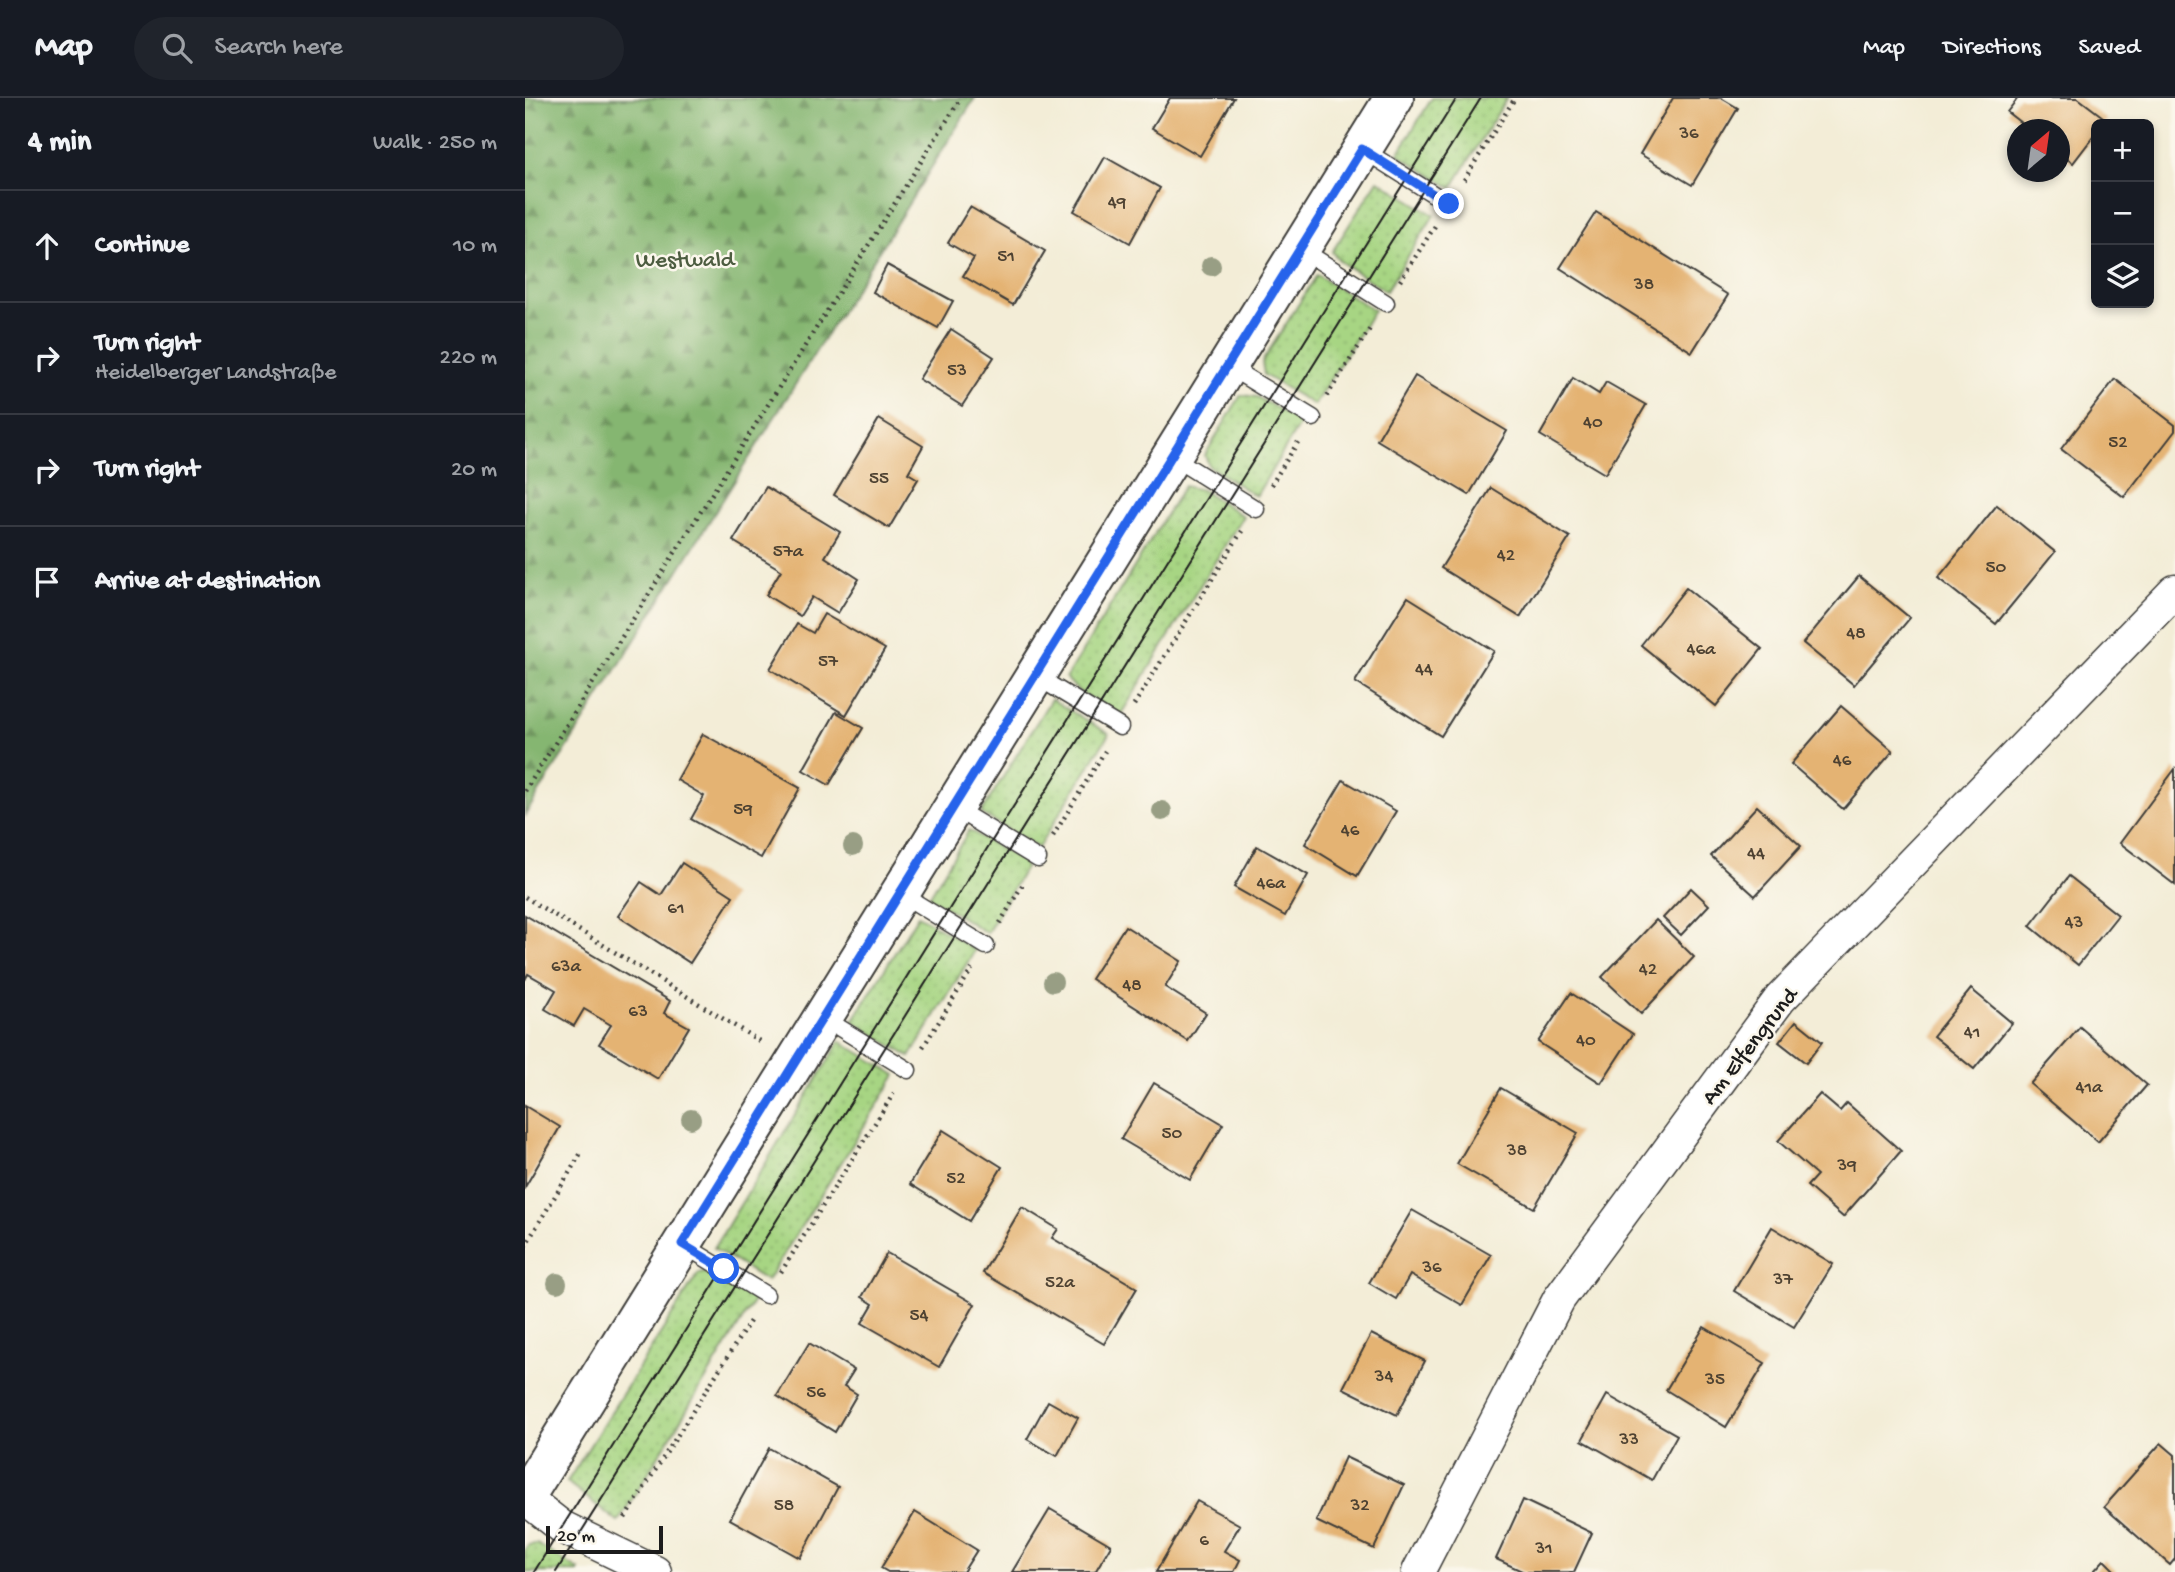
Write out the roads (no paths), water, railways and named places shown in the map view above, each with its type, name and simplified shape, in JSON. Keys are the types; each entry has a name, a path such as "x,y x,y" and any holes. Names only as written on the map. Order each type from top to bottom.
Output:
{"street":[{"path":"655,1572 562,1527 525,1497 1394,98"},
{"name":"Am Elfengrund","path":"1418,1572 1559,1299 1780,999 2175,591"}],"lane":[{"path":"1362,149 1449,204"},
{"path":"1299,248 1386,303"},
{"path":"1226,365 1314,418"},
{"path":"1171,456 1256,509"},
{"path":"1034,675 1120,727"},
{"path":"953,807 1038,859"},
{"path":"900,893 986,946"},
{"path":"822,1017 908,1070"},
{"path":"682,1244 767,1295"}],"tram line":[{"path":"534,1572 1457,98"},
{"path":"556,1572 1481,98"}],"park label":[{"name":"Westwald","path":"685,258"}]}
